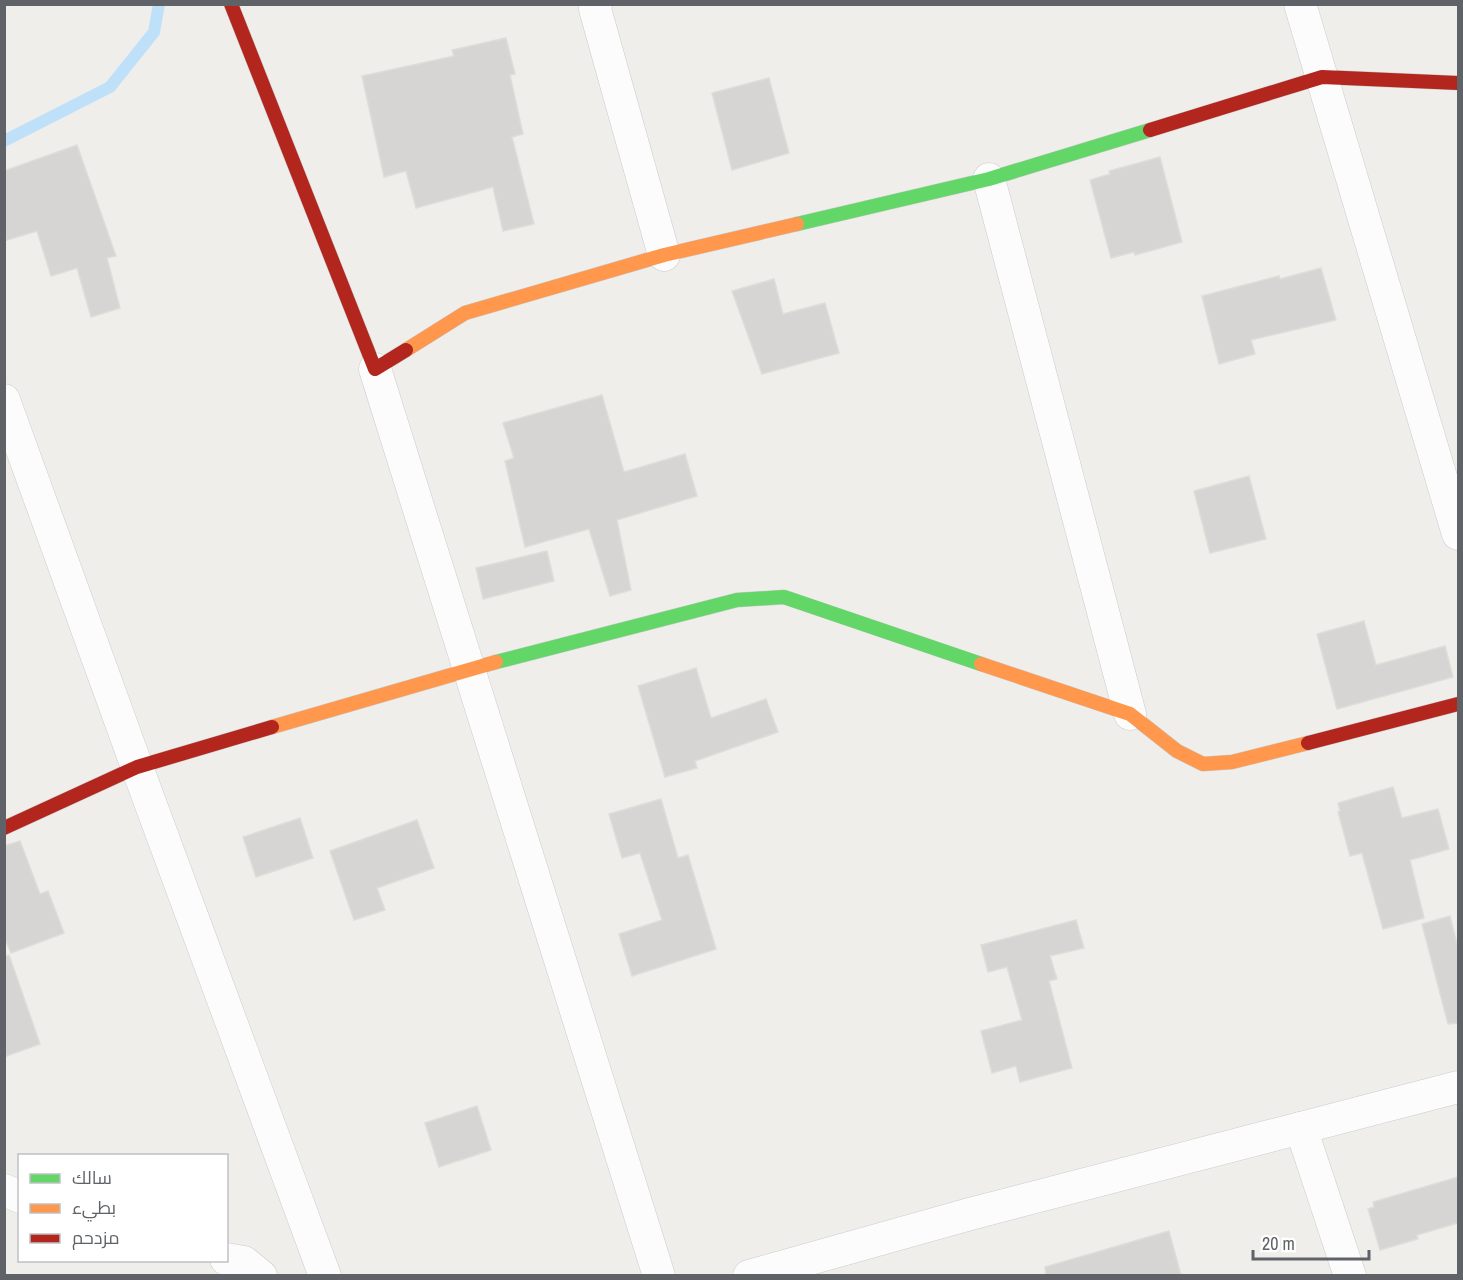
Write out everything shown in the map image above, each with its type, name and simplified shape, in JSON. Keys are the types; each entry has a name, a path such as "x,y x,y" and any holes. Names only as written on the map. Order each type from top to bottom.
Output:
{"street":[{"path":"231,4 375,369 659,1275"},
{"path":"596,4 595,9 664,255"},
{"path":"1300,4 1458,534"},
{"path":"375,369 465,313 664,255 989,179 1322,77 1458,83"},
{"path":"989,179 1130,714"},
{"path":"4,400 136,767 325,1275"},
{"path":"4,828 136,767 469,669 737,600 784,597 1130,714 1177,751 1203,764 1232,762 1458,704"},
{"path":"749,1275 970,1214 1458,1087"},
{"path":"1301,1128 1350,1275"},
{"path":"4,1190 18,1196"},
{"path":"228,1258 244,1262 261,1275"}],"building":[{"path":"506,38 515,74 510,75 523,134 512,137 534,224 503,231 493,187 416,208 406,171 384,177 362,76 454,56 452,50"},
{"path":"769,78 789,153 732,170 712,93"},
{"path":"77,145 116,256 107,258 120,308 91,317 77,268 51,276 37,231 4,241 4,171"},
{"path":"1160,157 1182,242 1135,255 1134,252 1111,258 1090,180 1110,174 1109,171"},
{"path":"1321,268 1336,320 1251,340 1255,354 1219,364 1202,296 1279,276 1280,279"},
{"path":"774,279 783,314 825,303 839,353 762,374 732,291"},
{"path":"602,395 624,472 685,454 697,496 617,520 631,590 610,596 589,529 525,547 505,461 514,458 503,423"},
{"path":"1249,476 1266,539 1210,553 1194,491"},
{"path":"547,551 554,581 483,599 476,568"},
{"path":"1364,621 1376,665 1445,646 1453,677 1337,709 1317,634"},
{"path":"696,668 711,718 766,699 778,732 695,761 697,768 665,777 638,686"},
{"path":"1393,787 1402,818 1438,809 1449,849 1410,860 1424,918 1383,929 1362,853 1350,856 1338,812 1340,811 1338,803"},
{"path":"661,799 678,858 688,855 716,949 632,976 619,934 662,920 640,853 622,858 609,814"},
{"path":"300,818 313,858 256,877 243,837"},
{"path":"417,820 434,868 377,888 385,910 354,920 330,851"},
{"path":"20,841 40,894 48,891 64,933 11,953 4,936 4,846"},
{"path":"1450,916 1458,948 1458,1023 1448,1024 1422,924"},
{"path":"1076,920 1084,948 1050,956 1057,979 1049,981 1072,1068 1020,1082 1016,1066 992,1073 981,1031 1022,1020 1007,967 988,972 981,945"},
{"path":"9,955 40,1044 4,1057 4,956"},
{"path":"477,1106 491,1150 439,1167 425,1123"},
{"path":"1458,1177 1458,1223 1417,1235 1418,1239 1380,1250 1368,1209 1374,1207 1373,1202"},
{"path":"1169,1231 1181,1275 1046,1275 1045,1267"}],"waterway":[{"path":"4,141 110,87 154,32 159,4"}],"traffic: fast":[{"path":"797,224 989,179 1150,130"},
{"path":"496,662 737,600 784,597 981,664"}],"traffic: slow":[{"path":"406,350 465,313 664,255 797,224"},
{"path":"272,727 496,662"},
{"path":"981,664 1130,714 1177,751 1203,764 1232,762 1308,743"}],"traffic: jam":[{"path":"231,4 375,369 406,350"},
{"path":"1150,130 1322,77 1458,83"},
{"path":"1308,743 1458,704"},
{"path":"4,828 137,767 272,727"}]}
